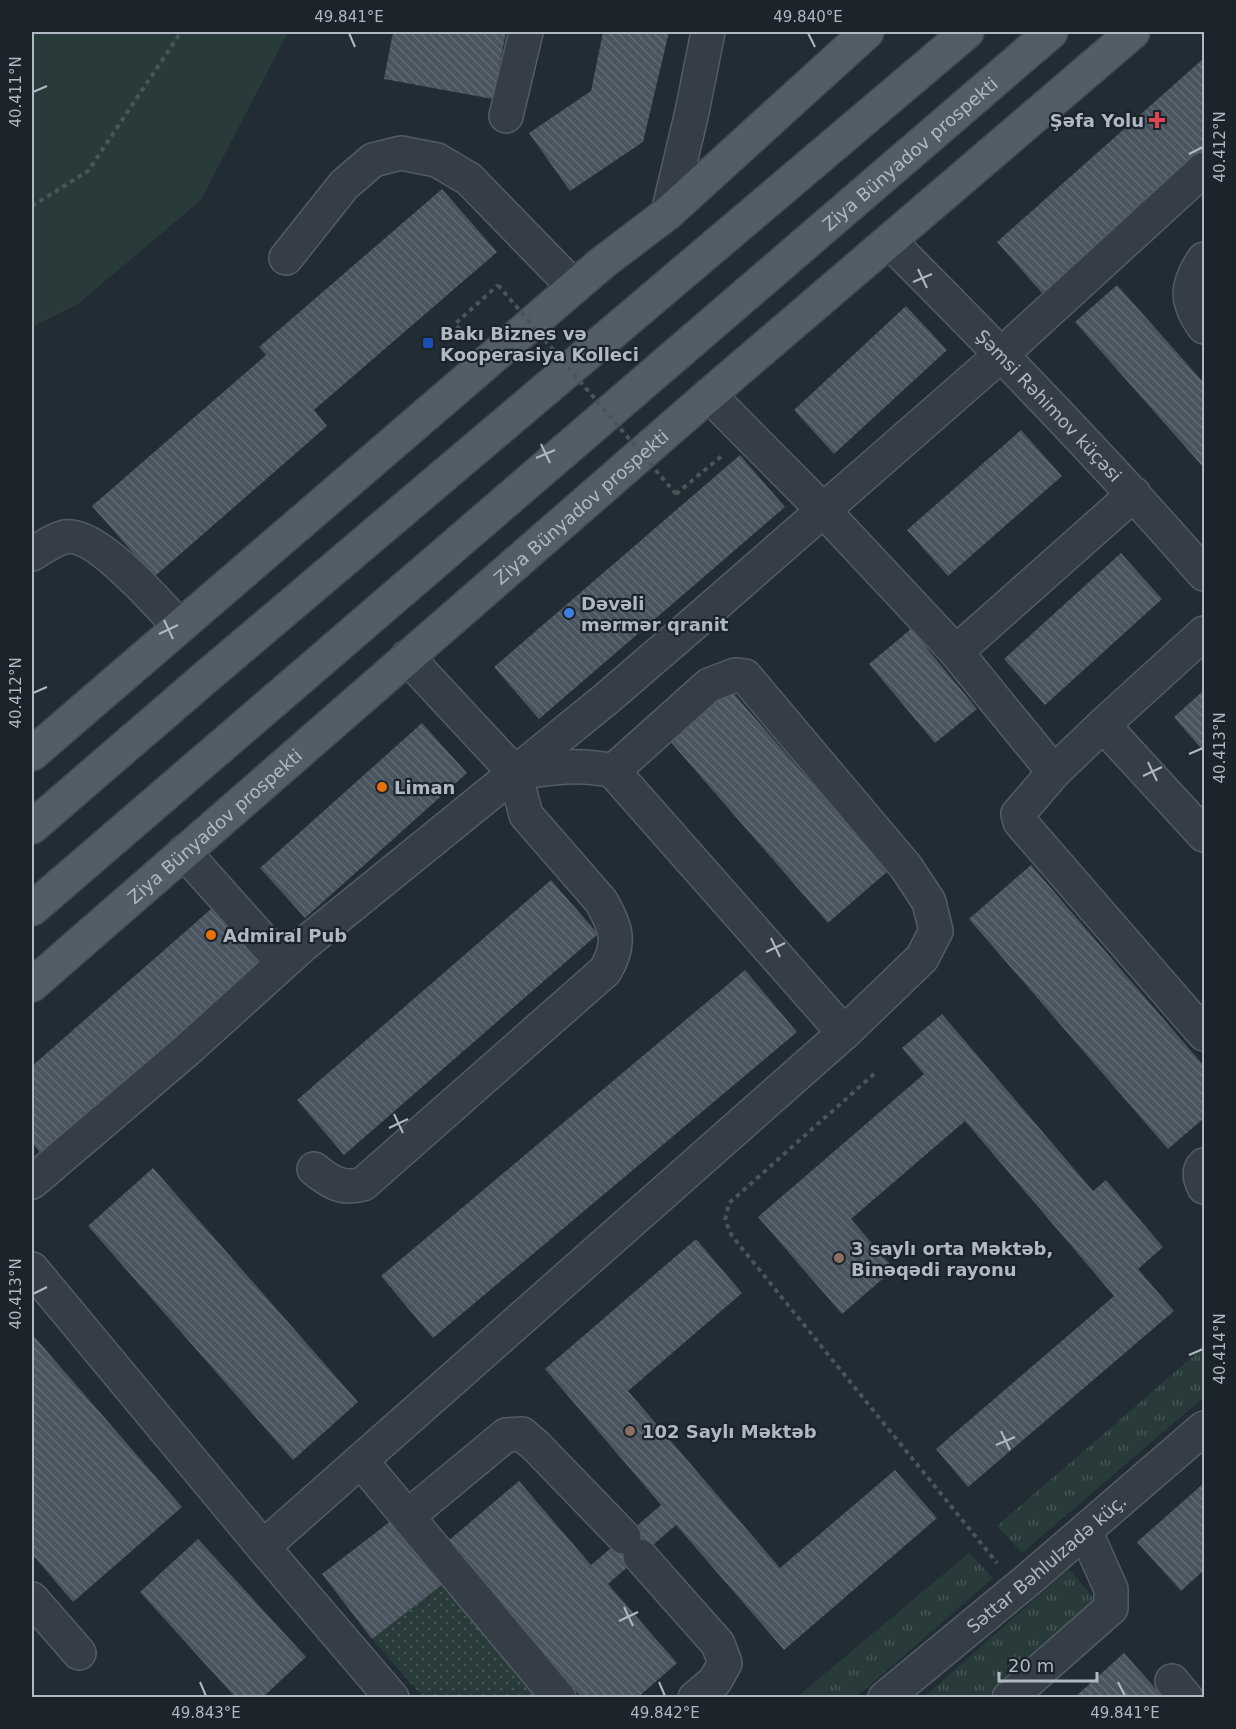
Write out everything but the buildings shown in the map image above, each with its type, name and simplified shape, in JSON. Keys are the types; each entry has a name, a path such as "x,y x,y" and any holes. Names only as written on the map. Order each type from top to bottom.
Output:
{"main road":[{"path":"32,754 602,263 668,213 867,32"},
{"name":"Ziya Bünyadov prospekti","path":"32,909 1051,32"},
{"name":"Ziya Bünyadov prospekti","path":"32,985 709,395 1133,32"},
{"path":"32,827 964,34"}],"street":[{"path":"506,116 526,32"},
{"path":"668,213 708,32"},
{"path":"286,258 344,185 373,160 401,153 437,160 470,179 574,287"},
{"path":"32,1182 187,1050 283,963 606,699 825,511 1002,354 1204,169"},
{"name":"Şəmsi Rəhimov küçəsi","path":"890,242 1002,354 1134,494 1204,574"},
{"path":"1204,259 1196,271 1188,297 1204,327"},
{"path":"709,395 825,511 956,652 1054,772"},
{"path":"956,652 1134,494"},
{"path":"32,554 64,537 80,538 111,557 179,626"},
{"path":"1204,633 1054,772 1018,814 1020,822 1204,1034"},
{"path":"314,1169 337,1185 352,1187 363,1184 605,970 614,956 616,933 601,901 526,815 515,773 407,657"},
{"path":"263,1548 844,1033 922,958 936,932 929,902 906,867 746,676 735,675 709,685 613,771"},
{"path":"1103,725 1204,835"},
{"path":"515,773 569,765 613,771 844,1033"},
{"path":"184,852 283,963"},
{"path":"1204,1166 1201,1168 1200,1176 1204,1187"},
{"path":"32,1269 263,1548 392,1698"},
{"name":"Səttar Bəhlulzadə küç.","path":"885,1698 1018,1589 1204,1428"},
{"path":"408,1516 506,1435 522,1434 632,1546 718,1644 725,1663 715,1681 695,1698"},
{"path":"361,1461 559,1698"},
{"path":"1009,1698 1111,1608 1111,1589 1085,1531"},
{"path":"32,1599 79,1653"}],"path":[{"path":"32,206 87,171 181,32"},
{"path":"455,324 498,285 676,494 727,452"},
{"path":"874,1074 729,1203 725,1220 732,1236 1018,1589"}],"green space":[{"path":"32,32 288,32 201,200 78,304 32,327"},
{"path":"1204,1347 1204,1397 1022,1553 997,1526"},
{"path":"969,1553 993,1578 856,1697 797,1697"},
{"path":"1069,1569 1096,1601 986,1697 923,1698"},
{"path":"447,1581 546,1697 423,1697 372,1639"}],"place":[{"name":"Şəfa Yolu","path":"1157,120"},
{"name":"Bakı Biznes və Kooperasiya Kolleci","path":"428,343"},
{"name":"Dəvəli mərmər qranit","path":"569,613"},
{"name":"Liman","path":"382,787"},
{"name":"Admiral Pub","path":"211,935"},
{"name":"3 saylı orta Məktəb, Binəqədi rayonu","path":"839,1258"},
{"name":"102 Saylı Məktəb","path":"630,1431"}]}
